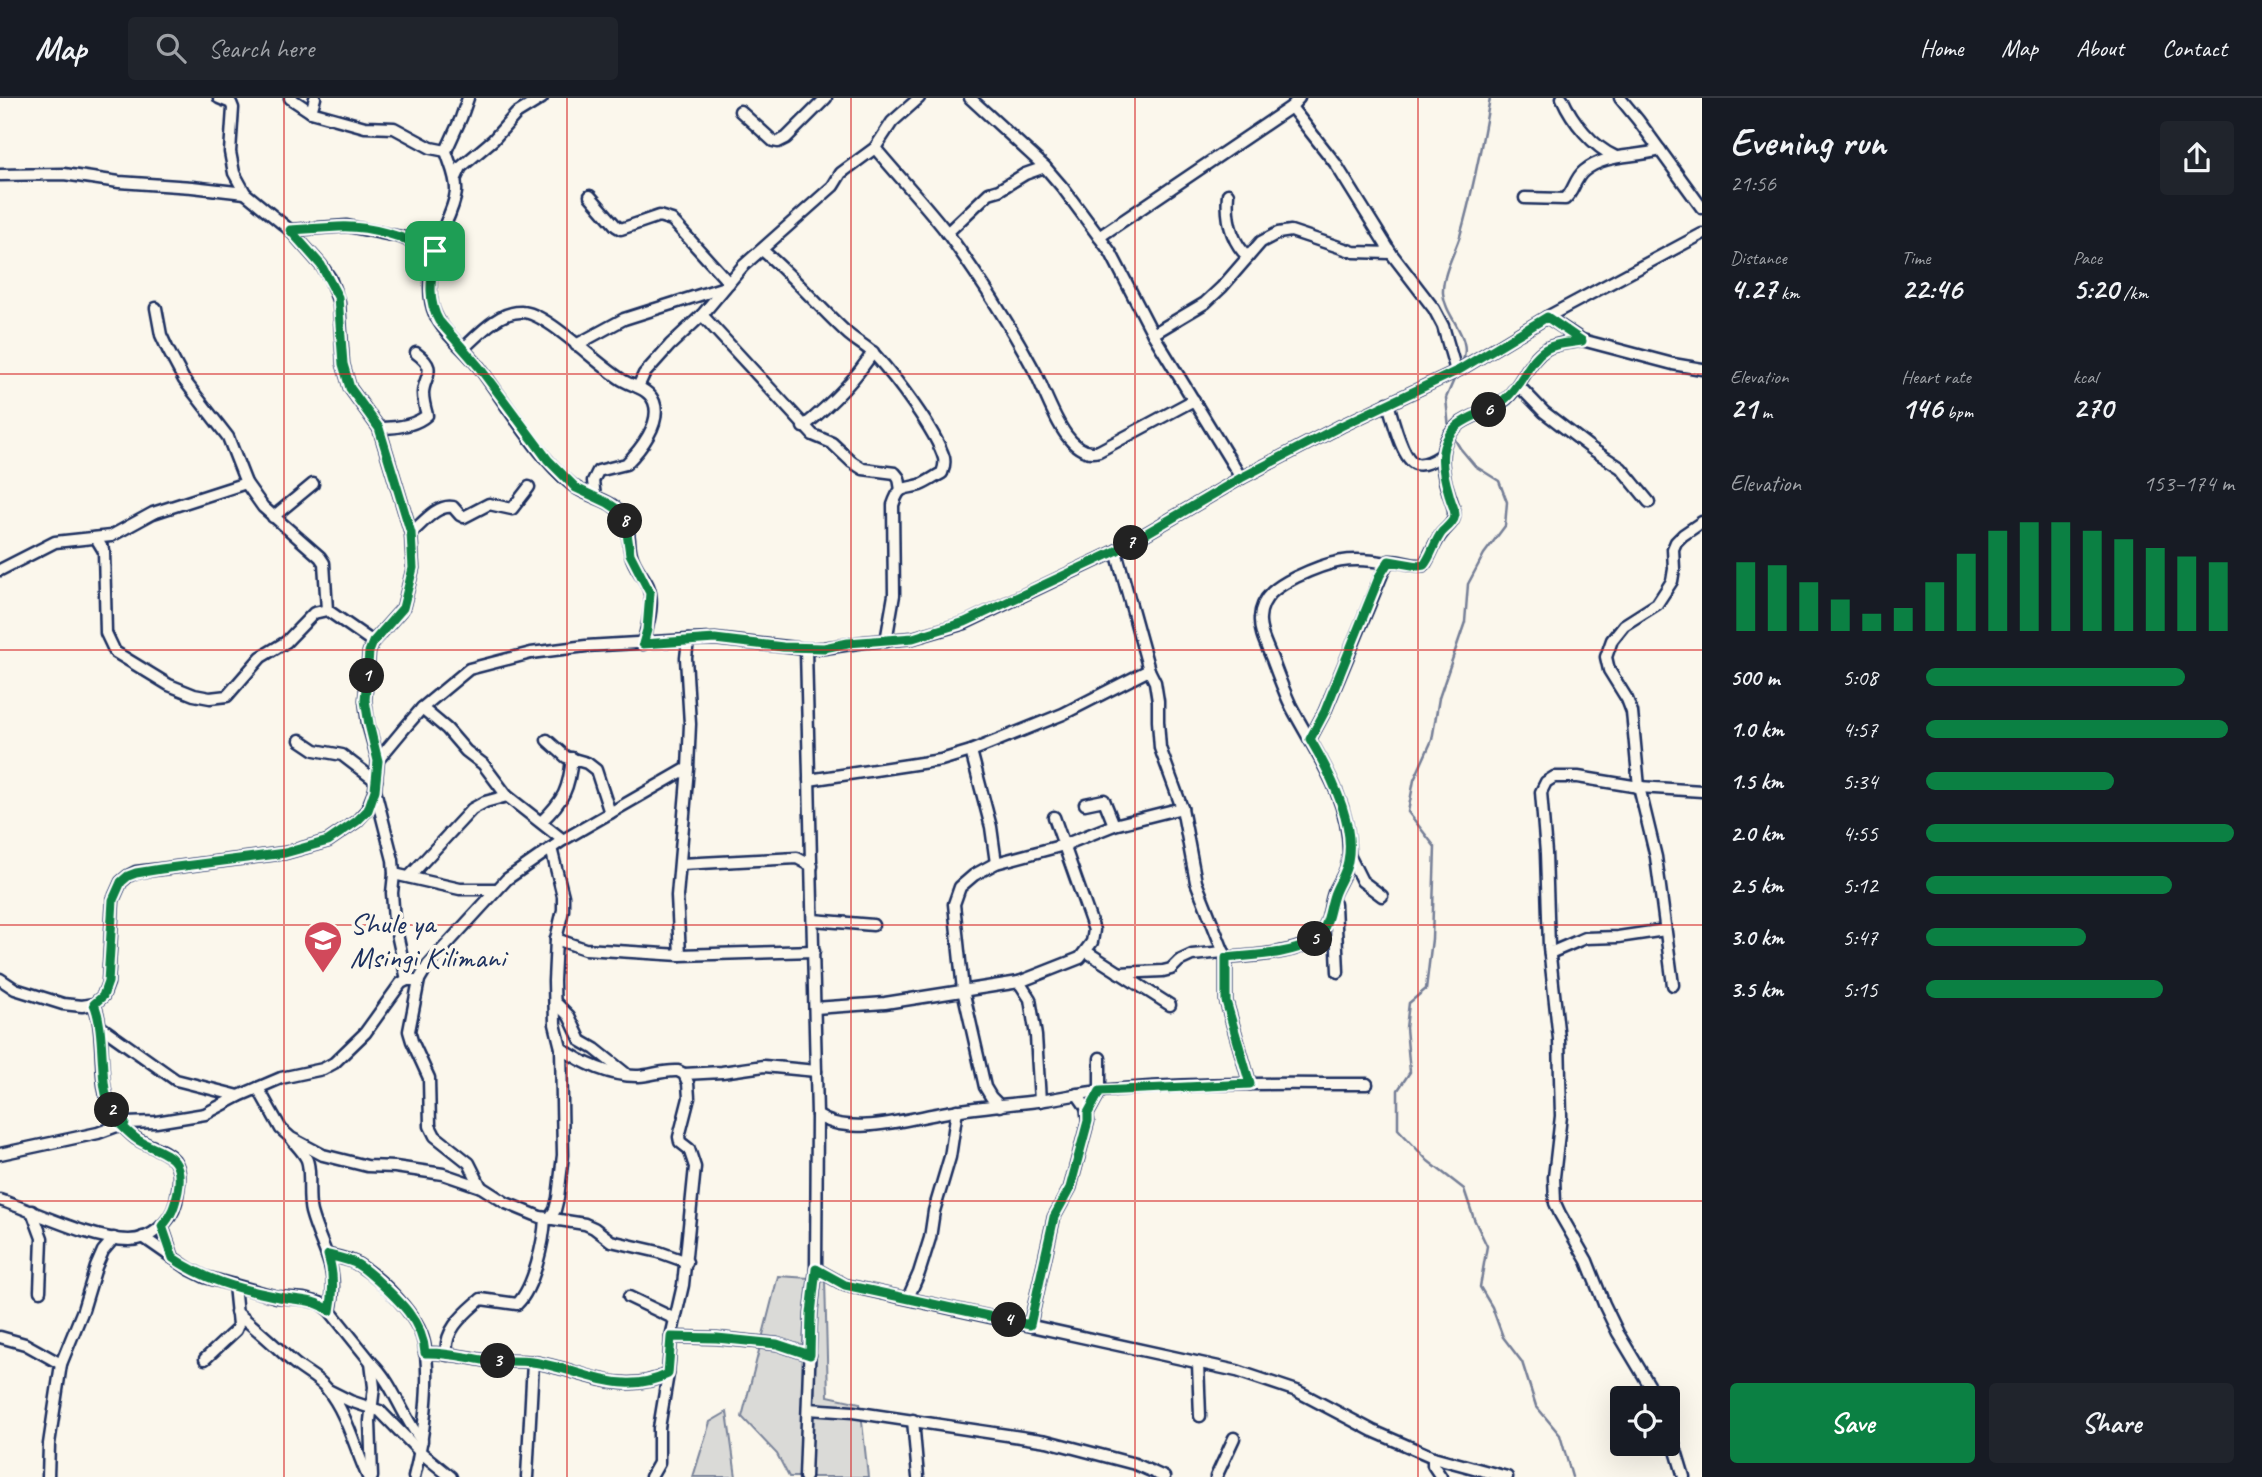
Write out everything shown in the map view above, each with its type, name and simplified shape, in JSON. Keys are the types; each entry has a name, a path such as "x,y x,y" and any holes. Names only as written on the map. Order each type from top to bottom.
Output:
{"street":[{"path":"0,979 16,989 63,1004 94,1004 103,996 108,982 113,900 121,882 128,876 161,869 285,853 328,841 368,810 375,785 378,761 365,700 368,666 373,642 403,608 413,568 411,533 379,428 350,388 346,376 339,303 334,288 321,265 290,230 245,193 234,173 230,152 234,101 219,98"},
{"path":"290,98 311,112 365,127 394,128 431,148 446,151"},
{"path":"311,112 316,98"},
{"path":"456,177 446,151 468,98"},
{"path":"542,98 516,114 493,140 461,167 456,177 454,200 435,251 430,288 434,313 464,348 548,460 576,488 617,509 625,519 630,554 648,586 650,602 643,644"},
{"path":"740,111 773,141 778,142 786,138 826,98"},
{"path":"638,387 660,356 702,315 727,285 833,186 841,173 875,148 892,122 919,98"},
{"path":"970,98 1045,167 1111,253 1153,334 1241,478"},
{"path":"1099,237 1291,107 1299,98"},
{"path":"1562,98 1593,141 1616,157"},
{"path":"1620,98 1702,208"},
{"path":"1291,107 1344,177 1391,253 1434,309 1443,326 1455,372"},
{"path":"875,148 947,233 996,306 1035,370 1060,426 1073,444 1088,453 1099,451 1194,400"},
{"path":"1525,198 1565,199 1584,171 1607,159 1660,150"},
{"path":"947,233 989,193 1045,167"},
{"path":"0,175 64,174 120,183 245,193"},
{"path":"1228,194 1227,212 1234,240 1248,257"},
{"path":"590,196 621,229 659,216 672,220 727,285"},
{"path":"290,230 355,227 401,237 435,251"},
{"path":"1153,334 1205,303 1267,238 1278,233 1291,232 1366,254 1391,253"},
{"path":"378,761 422,708 469,668 531,653 586,646 688,640 734,640 806,649 913,638 965,622 1116,551 1241,478 1455,372 1547,317 1702,234"},
{"path":"762,250 788,272 849,335 873,352 930,430 944,459 942,473 926,482 904,487 893,505 894,594 886,641"},
{"path":"576,345 624,319 727,285"},
{"path":"156,308 161,335 168,350 184,380 228,437 246,483 273,517 324,563 327,610"},
{"path":"464,348 487,327 507,315 531,313 625,382 646,392 654,403 652,429 626,464 598,471 593,481 595,496"},
{"path":"702,315 803,427 838,447 863,469 895,473 899,478 901,490"},
{"path":"1547,317 1582,341 1702,369"},
{"path":"1119,974 1164,971 1192,955 1285,951 1308,944 1319,937 1326,926 1334,893 1346,870 1349,856 1343,809 1336,788 1274,667 1262,633 1262,609 1272,591 1328,562 1367,559 1424,565 1453,519 1454,509 1442,456 1456,425 1498,405 1519,386 1543,351 1557,345 1582,341"},
{"path":"803,427 847,387 873,352"},
{"path":"379,428 411,424 427,415 423,388 429,376 428,368 424,359 416,354"},
{"path":"1519,386 1544,412 1621,468 1649,502"},
{"path":"1388,403 1401,443 1411,461 1418,465 1442,456"},
{"path":"0,570 55,542 111,536 153,513 246,483"},
{"path":"273,517 313,484"},
{"path":"411,533 435,512 447,506 453,507 464,517 489,504 512,509 529,487"},
{"path":"1673,985 1656,857 1639,787 1632,712 1609,670 1607,652 1612,640 1624,625 1657,604 1672,581 1673,549 1676,542 1702,522"},
{"path":"96,538 104,551 106,633 115,652 169,684 194,695 210,698 227,696 261,657 286,642 314,613 327,610 373,642"},
{"path":"1116,551 1149,670 1155,682 1160,748 1182,808 1196,882 1225,955 1226,1001 1250,1084"},
{"path":"1310,739 1325,711 1387,563"},
{"path":"680,955 677,896 690,724 685,658 688,640"},
{"path":"805,1477 811,1314 816,1269 817,1115 806,649"},
{"path":"809,780 941,761 1063,714 1149,670"},
{"path":"422,708 483,764 507,796 564,840"},
{"path":"300,740 315,750 342,755 375,785 388,835 394,874 394,920 407,980"},
{"path":"547,740 563,754 587,763 596,770 610,813"},
{"path":"971,751 991,827 996,863"},
{"path":"541,822 566,792 572,758"},
{"path":"481,1187 469,1163 435,1136 430,1126 429,1078 409,1031 419,980 428,965 473,919 497,889 551,848 688,768"},
{"path":"1650,1386 1618,1334 1587,1261 1555,1203 1554,1177 1561,1116 1559,1039 1550,953 1541,792 1546,782 1554,778 1578,778 1639,787 1702,791"},
{"path":"409,877 472,809 507,796"},
{"path":"1085,804 1104,800 1114,825"},
{"path":"1000,1105 985,1087 963,990 955,899 960,887 996,863 1064,845 1114,825 1182,808"},
{"path":"815,1009 885,1003 1019,982 1080,958 1092,942 1094,930 1054,817"},
{"path":"447,1355 446,1343 449,1334 481,1299 510,1304 517,1304 522,1300 538,1264 547,1218 555,1210 558,1198 563,1155 561,1048 555,1024 554,981 556,939 563,910 563,896 551,848"},
{"path":"1349,856 1362,881 1382,895"},
{"path":"681,864 785,858 800,859 812,866"},
{"path":"394,874 460,889 497,889"},
{"path":"1334,893 1338,972"},
{"path":"813,920 873,925"},
{"path":"1550,953 1582,939 1665,930"},
{"path":"556,939 584,949 680,955 814,951"},
{"path":"1087,952 1170,1005"},
{"path":"0,1154 98,1133 123,1124 205,1114 291,1074 323,1069 334,1063 365,1033 395,990 407,980 419,980"},
{"path":"1019,982 1030,999 1036,1036 1040,1101"},
{"path":"556,1003 569,1016 581,1041 627,1075"},
{"path":"0,1200 81,1230 127,1240 143,1237 170,1218 180,1180 176,1162 167,1154 139,1140 114,1113 104,1077 101,1027 94,1004"},
{"path":"101,1027 176,1080 239,1096"},
{"path":"561,1048 579,1060 627,1075 641,1076 670,1070 684,1074 722,1072 764,1066 816,1071"},
{"path":"1030,1325 1054,1217 1070,1188 1088,1113 1100,1091 1100,1058"},
{"path":"651,1477 659,1463 659,1428 671,1337 687,1262 695,1167 689,1149 678,1137 689,1098 684,1074"},
{"path":"817,1115 839,1125 858,1125 1100,1091 1250,1084 1367,1084"},
{"path":"258,1088 277,1124 308,1161 311,1212 333,1270 330,1311"},
{"path":"1077,1094 1088,1113"},
{"path":"908,1298 930,1238 933,1211 950,1157 957,1110"},
{"path":"291,1138 323,1155 346,1162 443,1174 481,1187 506,1203 547,1218 585,1224 611,1241 659,1252 687,1262"},
{"path":"32,1211 42,1238 40,1291"},
{"path":"162,1226 173,1258"},
{"path":"143,1237 205,1277 277,1297 320,1303 330,1311 381,1371 420,1446"},
{"path":"48,1477 49,1444 61,1364 83,1310 96,1267 103,1251 114,1238"},
{"path":"328,1255 357,1264 397,1299 416,1324 424,1343 426,1391 414,1477"},
{"path":"816,1269 845,1285 1237,1371 1297,1391 1373,1431 1433,1457 1507,1477"},
{"path":"205,1359 236,1331 234,1285"},
{"path":"629,1297 675,1319"},
{"path":"236,1312 328,1390 343,1415 370,1477"},
{"path":"671,1337 777,1344 810,1355"},
{"path":"0,1338 25,1344 61,1364"},
{"path":"425,1353 533,1362 612,1382 638,1383 668,1374"},
{"path":"370,1477 374,1387 371,1362"},
{"path":"527,1477 533,1362"},
{"path":"1198,1363 1200,1416"},
{"path":"328,1390 387,1416 451,1477"},
{"path":"808,1409 913,1420 1083,1449 1135,1464 1164,1477"},
{"path":"913,1420 918,1477"},
{"path":"1216,1477 1234,1438"},
{"path":"1678,1456 1684,1477"},
{"path":"1433,1457 1433,1465 1441,1477"}],"shaded area":[{"path":"778,1276 825,1279 828,1396 860,1403 868,1477 789,1477 777,1454 742,1417"},
{"path":"727,1412 736,1477 693,1477 710,1422"}],"waterway":[{"path":"1462,363 1465,354 1462,336 1448,311 1443,286 1469,202 1490,98"},
{"path":"1449,429 1446,398 1456,375"},
{"path":"1452,435 1475,466 1499,481 1507,502 1505,526 1484,554 1468,584 1465,622 1439,698 1432,740 1414,780 1408,812 1435,847 1432,939 1426,989 1409,1003 1406,1028 1410,1072 1398,1090 1398,1129 1428,1161 1464,1189 1487,1246 1480,1287 1492,1307 1503,1337 1522,1362 1536,1406 1560,1435 1572,1477"}],"place":[{"name":"Shule ya Msingi Kilimani","path":"323,974"}],"route":[{"path":"355,227 401,237 435,251 430,288 434,313 439,321 479,367 548,460 576,488 608,503 625,519 630,554 650,593 643,644 715,639 806,649 824,648 848,643 913,638 965,622 1038,590 1116,551 1300,446 1459,370 1547,317 1582,341 1557,345 1543,351 1519,386 1504,400 1456,425 1442,456 1455,514 1453,519 1424,565 1410,565 1393,560 1389,561 1380,575 1320,723 1310,739 1336,788 1348,838 1349,856 1346,870 1334,893 1326,926 1319,937 1308,944 1285,951 1226,958 1226,1001 1250,1084 1100,1091 1088,1113 1070,1188 1054,1217 1030,1325 845,1285 816,1269 810,1355 777,1344 671,1337 668,1374 638,1383 612,1382 533,1362 425,1353 424,1343 412,1317 397,1299 357,1264 328,1255 334,1283 330,1311 320,1303 254,1292 205,1277 173,1258 162,1226 170,1218 175,1206 180,1180 176,1162 167,1154 139,1140 121,1125 125,1123 111,1109 104,1077 101,1027 94,1004 103,996 108,982 113,900 121,882 136,873 308,848 328,841 346,830 368,810 375,790 378,761 365,700 369,652 373,642 403,608 413,568 411,533 379,428 350,388 343,364 338,297 321,265 290,230 355,227"}]}
